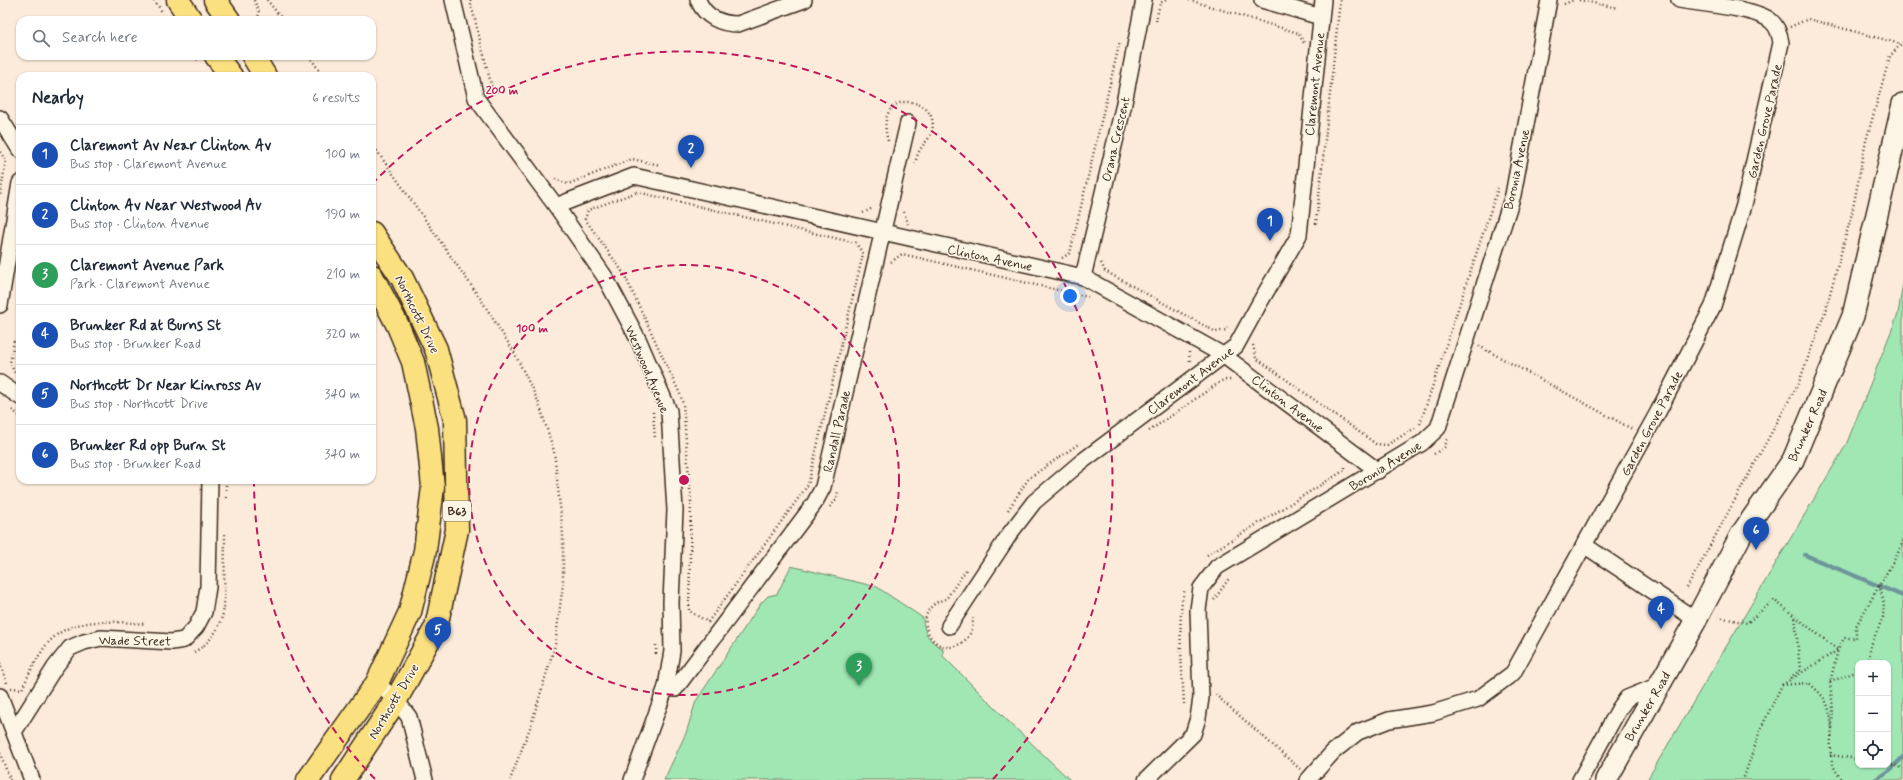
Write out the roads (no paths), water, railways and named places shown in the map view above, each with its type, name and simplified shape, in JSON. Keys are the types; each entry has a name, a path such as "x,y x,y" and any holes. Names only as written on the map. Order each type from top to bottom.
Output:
{"main road":[{"path":"215,0 226,16"},
{"path":"171,8 184,16"},
{"path":"219,60 227,72"},
{"path":"255,60 263,72"},
{"name":"Brunker Road","path":"1606,780 1696,620 1742,533 1793,460 1853,316 1903,104"},
{"name":"Northcott Drive","path":"342,780 396,700 436,628 457,530 454,420 436,349 402,278 376,239"},
{"name":"Northcott Drive","path":"308,780 377,683 410,612 425,551 433,487 427,428 413,362 398,326 376,284"}],"street":[{"name":"Westwood Avenue","path":"454,0 476,98 556,206 605,277 639,341 669,411 674,510 671,602 672,651 666,687 632,780"},
{"path":"698,0 711,16 727,24 738,24 804,0"},
{"name":"Orana Crescent","path":"1083,277 1122,108 1144,0"},
{"path":"1262,0 1321,17"},
{"name":"Claremont Avenue","path":"949,626 1011,532 1034,502 1080,463 1236,346 1299,235 1323,0"},
{"name":"Boronia Avenue","path":"1146,780 1193,734 1198,718 1201,698 1198,610 1201,588 1217,567 1378,471 1422,443 1438,428 1513,194 1549,0"},
{"name":"Garden Grove Parade","path":"1309,779 1333,752 1358,732 1389,720 1433,713 1478,699 1513,673 1644,436 1713,306 1744,205 1781,43 1779,32 1771,21 1756,13 1679,0"},
{"path":"0,118 16,144"},
{"name":"Randall Parade","path":"666,687 674,689 707,648 814,504 823,487 881,232 908,123"},
{"name":"Clinton Avenue","path":"556,206 634,176 1083,277 1223,355 1378,471"},
{"path":"0,304 6,225 16,195"},
{"path":"0,383 16,394"},
{"name":"Wade Street","path":"14,732 55,666 70,648 84,642 101,638 178,641 184,640 196,628 204,612 208,587 210,484"},
{"path":"1584,545 1696,620"},
{"path":"377,683 396,700 409,717 425,780"},
{"path":"1580,780 1619,709 1627,698 1659,685"},
{"path":"0,696 32,780"}],"waterway":[{"path":"1805,555 1903,596"},
{"path":"1875,780 1891,769 1903,757"}],"place":[{"name":"Clinton Av Near Westwood Av","path":"691,168"},
{"name":"Claremont Av Near Clinton Av","path":"1270,241"},
{"name":"Brunker Rd opp Burn St","path":"1756,550"},
{"name":"Brunker Rd at Burns St","path":"1661,629"},
{"name":"Northcott Dr Near Kinross Av","path":"438,650"},
{"name":"Claremont Avenue Park","path":"859,686"}]}
